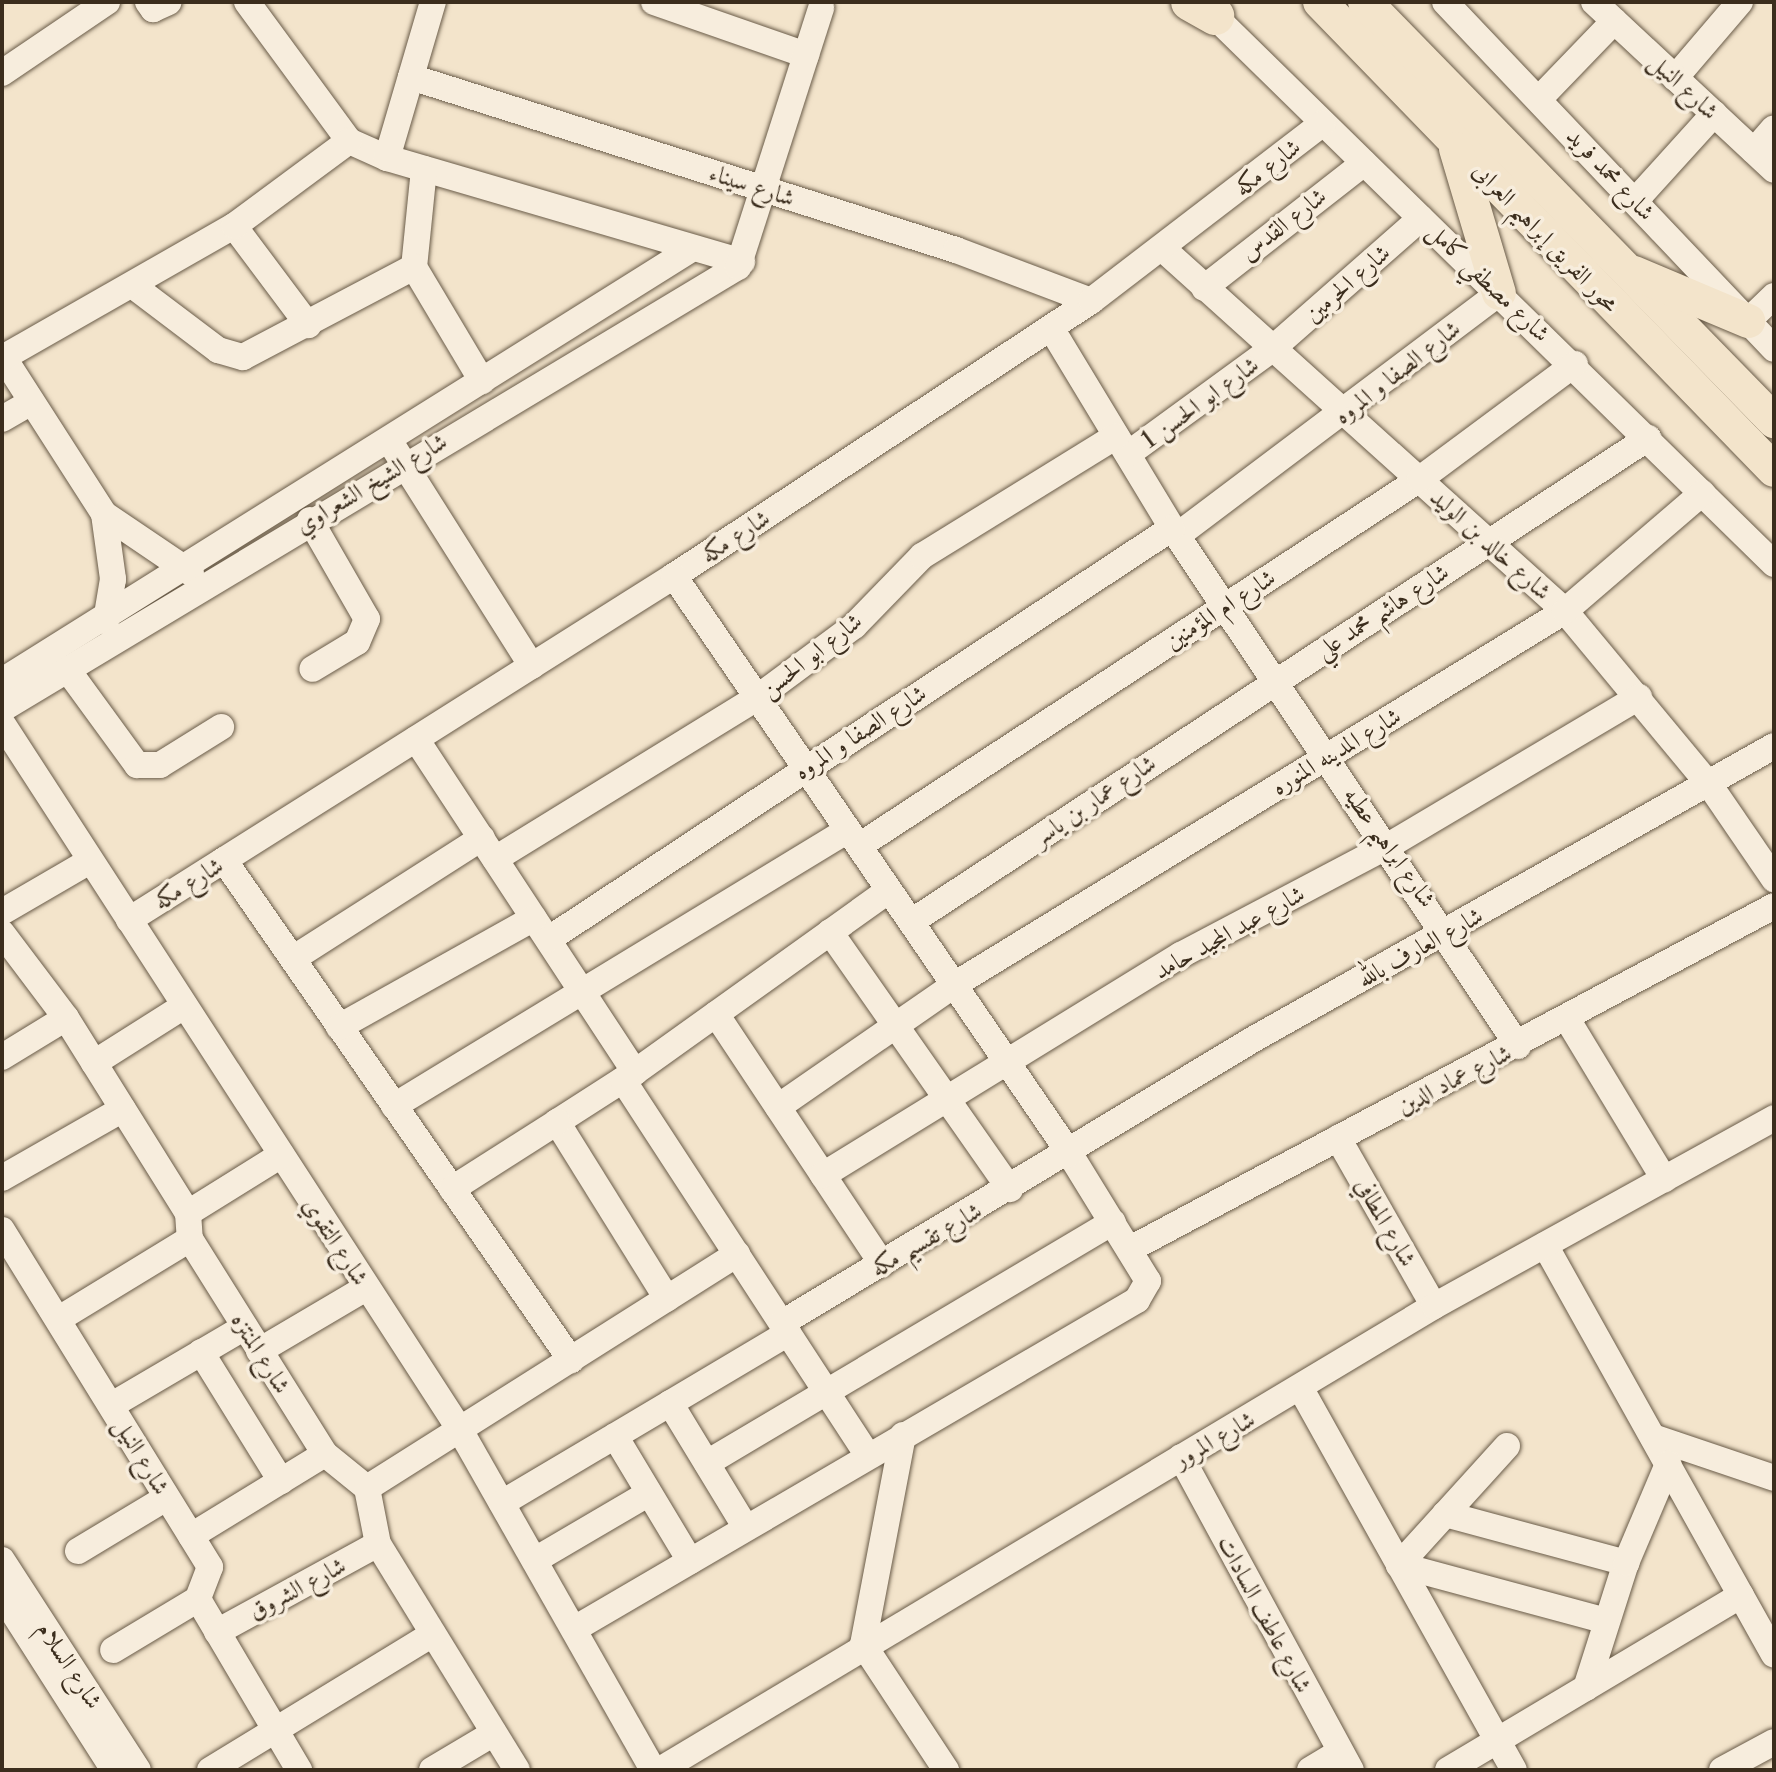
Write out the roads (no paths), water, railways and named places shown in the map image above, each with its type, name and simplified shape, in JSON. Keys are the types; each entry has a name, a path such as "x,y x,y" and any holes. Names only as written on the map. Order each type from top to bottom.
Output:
{"main road":[{"name":"محور الفريق إبراهيم العرابى","path":"1320,2 1774,470"},
{"name":"محور الفريق إبراهيم العرابى","path":"1365,2 1618,266 1774,421"},
{"path":"1454,141 1499,293"},
{"path":"1618,266 1748,321"}],"street":[{"path":"2,73 107,2"},
{"path":"148,2 153,9 169,2"},
{"path":"247,2 349,141 387,158 742,262 767,190 821,8"},
{"path":"387,158 433,2"},
{"path":"654,2 806,55"},
{"name":"شارع محمد فريد","path":"1445,2 1540,98 1774,349"},
{"path":"1675,78 1740,2"},
{"name":"شارع مصطفي كامل","path":"1202,7 1575,364 1774,564"},
{"path":"1540,98 1606,9"},
{"name":"شارع النيل","path":"1606,9 1774,170"},
{"name":"شارع سيناء","path":"411,77 767,190 1091,301"},
{"path":"1635,201 1714,114"},
{"name":"شارع مكه","path":"129,920 674,576 1051,328 1163,249 1323,123"},
{"path":"1754,151 1774,128"},
{"path":"208,582 178,567 104,514 3,356 234,226 349,141"},
{"name":"شارع القدس","path":"1204,288 1364,163"},
{"path":"424,169 414,267 482,381"},
{"name":"شارع الحرمين","path":"1272,349 1421,218"},
{"path":"234,226 308,325"},
{"name":"شارع الشيخ الشعراوي","path":"2,681 178,567 693,248"},
{"name":"شارع خالد بن الوليد","path":"1163,249 1565,611 1711,787 1774,879"},
{"name":"شارع الشيخ الشعراوي","path":"2,709 404,463 742,262"},
{"path":"132,285 230,356 243,357 414,267"},
{"name":"شارع الصفا و المروه","path":"339,1027 542,929 805,767 1175,532 1345,413 1499,293"},
{"path":"1748,321 1774,296"},
{"name":"شارع ابراهيم عطيه","path":"1051,328 1175,532 1227,603 1327,756 1448,931 1518,1046"},
{"name":"شارع ابو الحسن 1","path":"1122,445 1272,349"},
{"name":"شارع ام المؤمنين","path":"394,1106 854,838 1420,479 1575,364"},
{"path":"2,419 32,402"},
{"path":"387,438 532,666"},
{"name":"شارع هاشم محمد علي","path":"1277,678 1648,438"},
{"name":"شارع ابو الحسن","path":"294,958 757,698 854,626 922,556 1122,445"},
{"name":"شارع المدينه المنوره","path":"778,1107 954,985 1565,611 1702,493"},
{"path":"97,649 109,611 113,579 104,514"},
{"path":"310,520 367,619 357,642 312,669"},
{"path":"576,1628 1137,1300 1147,1272 1070,1154 674,576"},
{"path":"67,669 137,765 160,765 221,727"},
{"name":"شارع عمار بن ياسر","path":"911,922 1277,678"},
{"name":"شارع عبد المجيد حامد","path":"823,1175 1181,955 1388,846 1639,697"},
{"name":"شارع التقوي","path":"2,723 88,862 129,920 460,1430 576,1628 653,1770"},
{"path":"416,739 585,996 629,1076 737,1254 868,1456"},
{"name":"شارع العارف بالله","path":"1070,1154 1252,1040 1711,787 1774,746"},
{"path":"224,860 571,1360"},
{"path":"2,912 88,862"},
{"path":"452,1189 629,1076 889,890"},
{"name":"شارع عماد الدين","path":"1132,1248 1338,1138 1569,1022 1774,906"},
{"path":"830,932 896,1025 945,1102 1010,1189"},
{"name":"شارع المنتزه","path":"2,933 66,1018 123,1109 259,1351 325,1454 367,1488"},
{"path":"94,1063 184,1006"},
{"path":"716,1014 882,1264"},
{"path":"2,1057 66,1018"},
{"path":"1569,1022 1664,1179"},
{"path":"2,1178 123,1109"},
{"path":"557,1122 667,1299"},
{"name":"شارع المرور","path":"660,1770 863,1644 1301,1389 1434,1306 1664,1179 1771,1128"},
{"name":"شارع المطافي","path":"1338,1138 1434,1306"},
{"name":"شارع تقسيم مكه","path":"502,1503 670,1403 882,1264 1070,1154"},
{"path":"62,1317 281,1155"},
{"path":"707,1463 1113,1222"},
{"name":"شارع النيل","path":"2,1230 62,1317 166,1498 210,1567 198,1599"},
{"path":"1545,1245 1774,1654"},
{"path":"517,1770 378,1544 367,1488 737,1254"},
{"path":"259,1351 366,1288"},
{"path":"112,1405 245,1327"},
{"path":"201,1352 281,1481"},
{"path":"1301,1389 1514,1770"},
{"path":"670,1403 746,1528"},
{"path":"903,1435 863,1644 946,1770"},
{"path":"615,1436 690,1561"},
{"path":"1653,1437 1774,1478"},
{"path":"1399,1565 1507,1446"},
{"path":"191,1536 325,1454"},
{"name":"شارع عاطف السادات","path":"1181,1457 1345,1761"},
{"path":"1586,1688 1626,1563 1668,1464"},
{"path":"535,1560 649,1493"},
{"path":"78,1551 166,1498"},
{"path":"1445,1514 1626,1563"},
{"name":"شارع الشروق","path":"217,1632 378,1544"},
{"name":"شارع السلام","path":"2,1560 138,1770"},
{"path":"1399,1565 1607,1621"},
{"name":"شارع السلام","path":"2,1595 114,1770"},
{"path":"1448,1770 1741,1595"},
{"path":"113,1650 198,1599 299,1770"},
{"path":"210,1770 433,1634"},
{"path":"432,1770 494,1733"},
{"path":"1722,1770 1774,1742"},
{"path":"1310,1770 1345,1761"}]}
